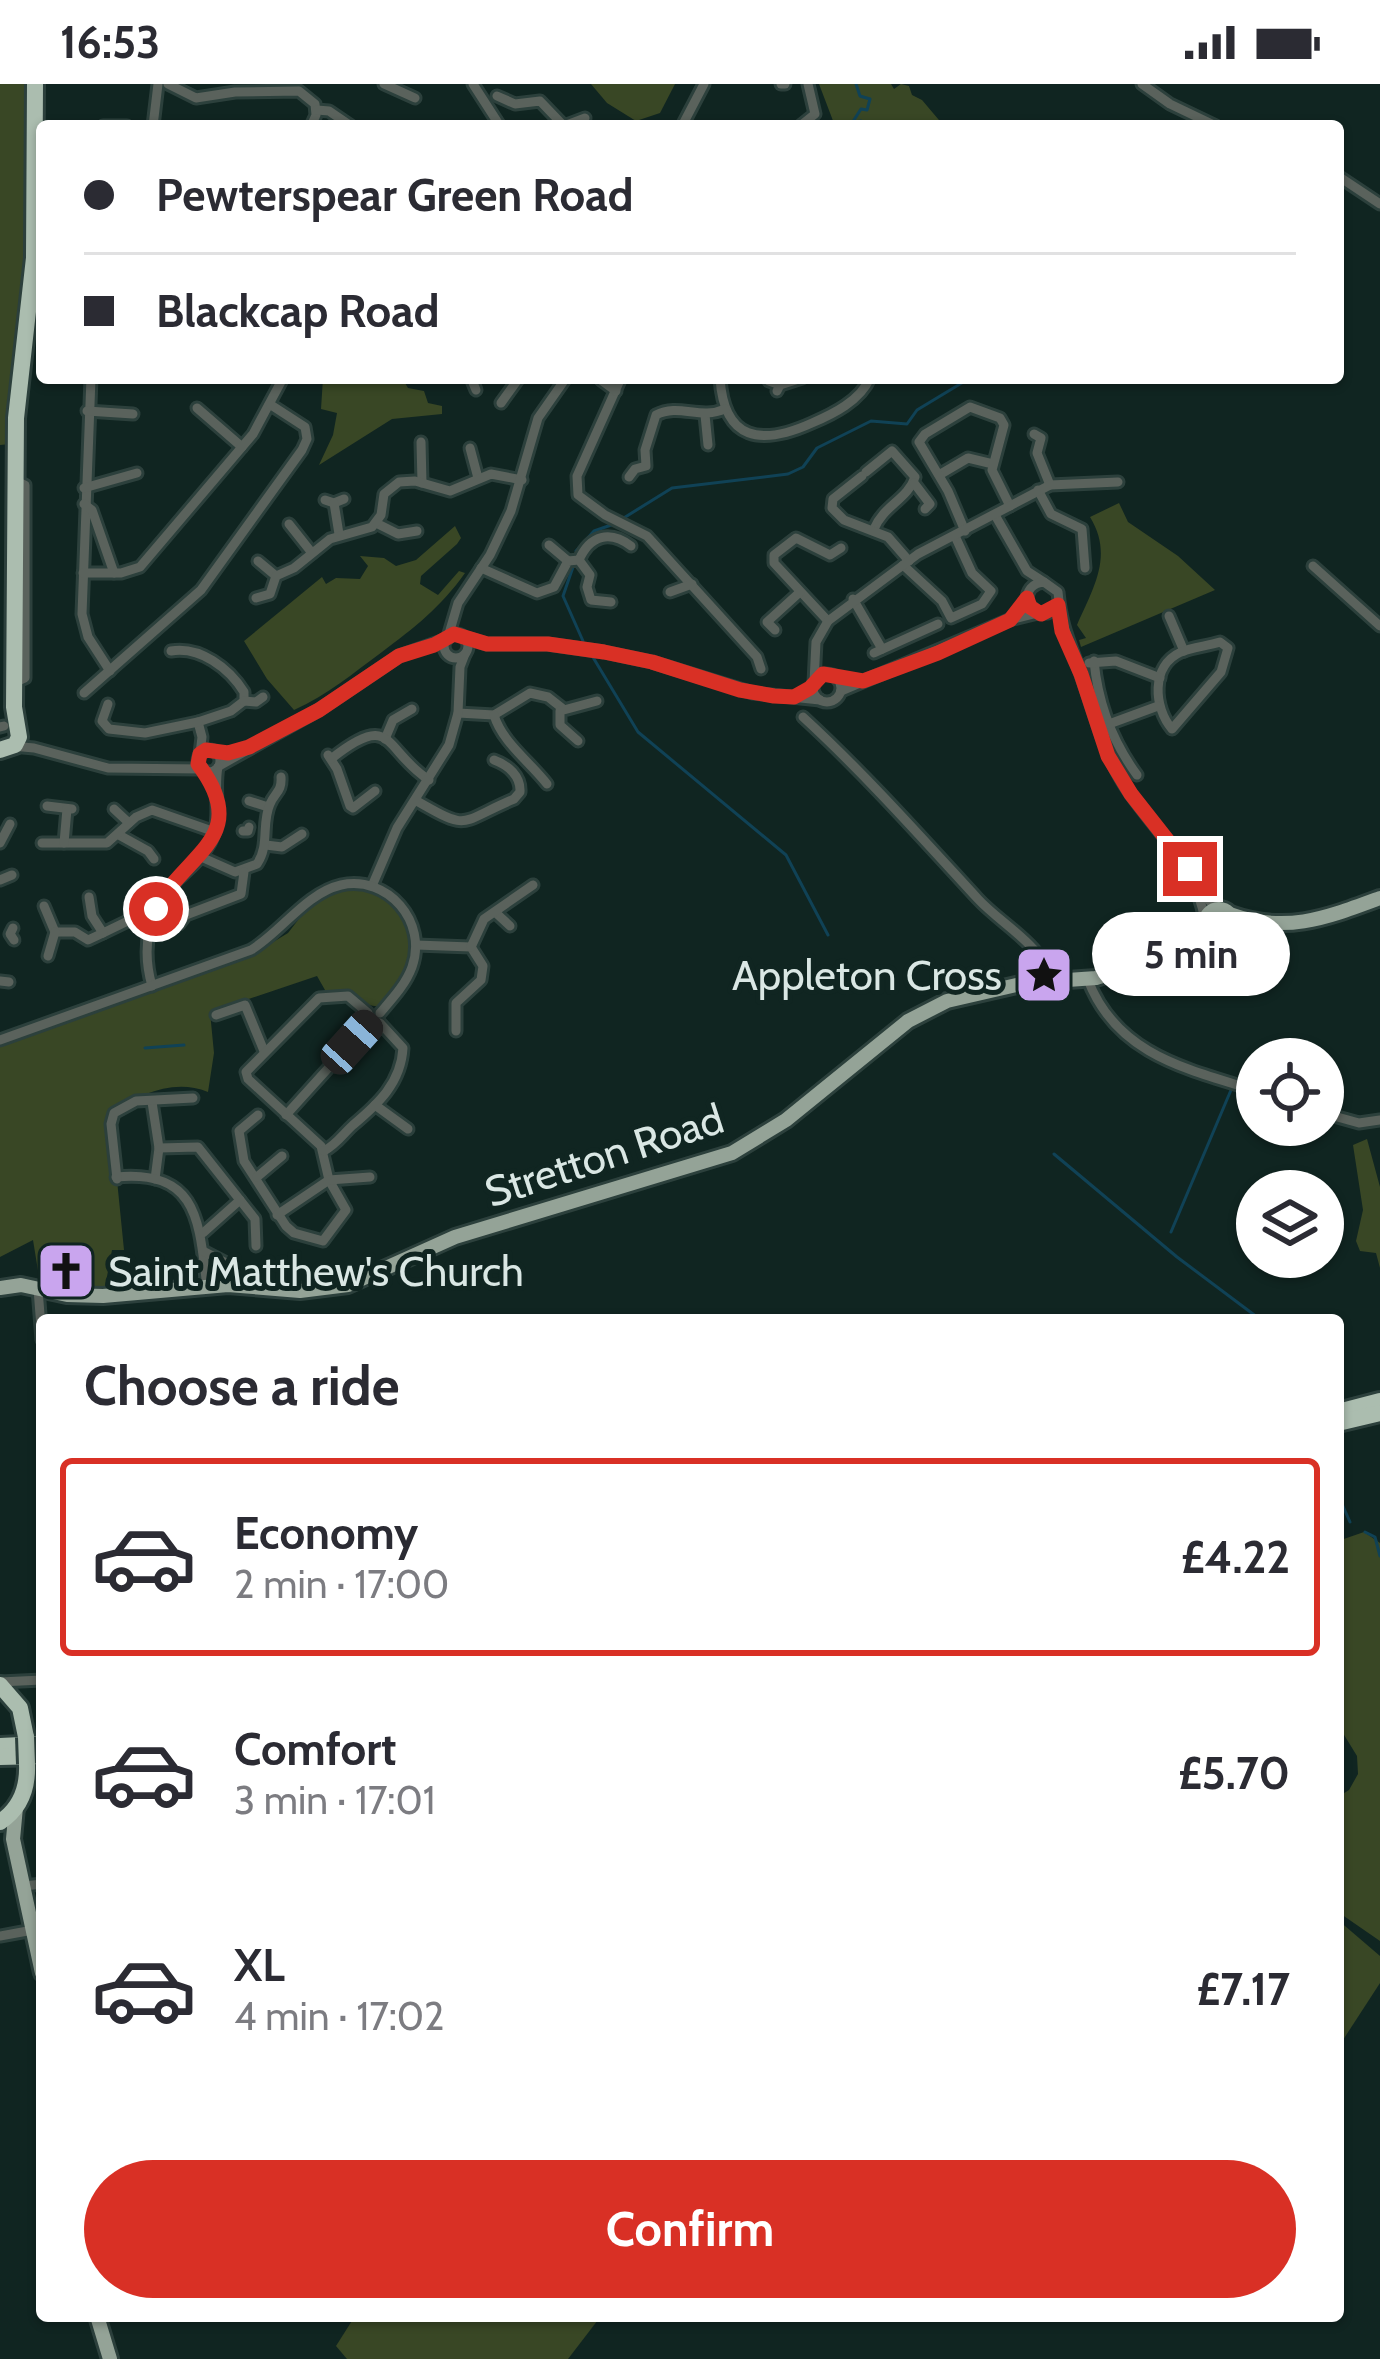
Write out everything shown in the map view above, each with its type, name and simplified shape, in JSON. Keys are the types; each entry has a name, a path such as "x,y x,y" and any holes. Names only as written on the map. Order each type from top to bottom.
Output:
{"highway":[{"path":"35,84 36,184"},
{"path":"7,736 16,682 17,400 36,289"},
{"path":"1344,1410 1380,1401"},
{"path":"1344,1422 1380,1413"},
{"path":"4,1830 35,1785 34,1741 18,1699"},
{"path":"0,1745 34,1741"},
{"path":"0,1757 34,1760"}],"main road":[{"path":"1228,917 1226,935 1208,927 1212,910 1256,924 1293,924 1380,898"},
{"name":"Stretton Road","path":"0,1288 104,1296 207,1287 310,1291 348,1285 476,1231 714,1161 773,1129 924,1011 986,989 1088,980 1187,948 1208,927"},
{"path":"4,1830 36,1917"},
{"path":"99,2322 110,2359"}],"street":[{"path":"154,120 158,84"},
{"path":"168,84 196,98 299,91 312,100 313,120"},
{"path":"384,84 399,86 415,100"},
{"path":"473,84 496,120"},
{"path":"685,120 704,84"},
{"path":"808,84 816,111 812,120"},
{"path":"1142,84 1203,120"},
{"path":"496,96 515,104 540,101 559,120"},
{"path":"316,110 329,111 342,120"},
{"path":"579,120 586,117"},
{"path":"1344,180 1380,204"},
{"path":"90,384 84,488 85,630 110,671"},
{"path":"83,572 114,573 140,567 242,447 272,405 281,384"},
{"path":"474,384 476,390"},
{"path":"502,403 516,384"},
{"path":"460,676 447,654 462,595 505,526 538,418 562,384"},
{"path":"606,384 616,391"},
{"path":"619,384 576,482 578,495 646,536 757,657 761,669"},
{"path":"721,384 725,409 745,432 760,437 776,436 840,409 867,384"},
{"path":"85,693 201,590 302,450 305,427 272,405"},
{"path":"926,508 930,504 914,483 914,473 892,451 833,499 832,508 844,520 874,529 894,542 951,618 978,606 991,591 967,564 939,476 921,450 920,440 970,407 1000,418 1004,425 994,476 1010,506"},
{"path":"197,408 242,447"},
{"path":"629,477 646,466 645,450 656,416 673,409 705,415 725,409"},
{"path":"87,411 133,413"},
{"path":"705,415 708,446"},
{"path":"1034,434 1041,438 1037,453 1050,485"},
{"path":"421,442 422,483"},
{"path":"472,446 478,478"},
{"path":"939,476 968,458 993,464"},
{"path":"84,488 137,473"},
{"path":"256,598 270,594 276,576 339,534 363,532 376,523 388,488 408,481 450,491 496,474 522,480"},
{"path":"820,700 814,683 817,638 853,599 906,563 1038,490 1050,485 1118,482"},
{"path":"874,529 881,513 914,483"},
{"path":"1038,490 1051,514 1082,529 1083,568"},
{"path":"334,501 339,534"},
{"path":"84,504 92,510 114,573"},
{"path":"995,515 1028,571 1056,588 1062,631 1108,756 1131,794 1190,869 1208,927"},
{"path":"286,523 312,553"},
{"path":"376,523 398,534 418,529"},
{"path":"482,568 530,592 544,592 554,587 589,544 604,536 618,537 631,546"},
{"path":"828,621 774,563 774,555 796,538 832,559 841,548"},
{"path":"549,545 590,575 591,600 611,602"},
{"path":"259,561 276,576"},
{"path":"1313,566 1380,626"},
{"path":"1028,571 1030,607 1062,631"},
{"path":"1010,620 1035,584 1044,582"},
{"path":"670,592 692,584"},
{"path":"758,612 771,626 800,592"},
{"path":"853,599 878,651 923,625 938,624"},
{"path":"7,736 109,768 212,771 319,710 399,656 448,638 589,649 652,662 753,693 833,700 863,681 1058,605"},
{"path":"372,886 387,847 449,746 466,654 455,616"},
{"path":"1169,616 1184,651"},
{"path":"1220,642 1228,648 1221,672 1172,729 1158,706 1160,678 1171,658 1184,651 1220,642"},
{"path":"426,647 454,658 487,644"},
{"path":"174,648 220,664 242,687 244,701"},
{"path":"816,659 841,691"},
{"path":"1094,661 1115,742 1137,775"},
{"path":"1078,666 1116,661 1160,678"},
{"path":"794,697 823,674 863,681"},
{"path":"458,713 494,715 530,693 553,699 562,708"},
{"path":"103,707 106,728 157,732 263,697"},
{"path":"562,708 598,701"},
{"path":"1109,724 1158,706"},
{"path":"386,739 392,720 413,708"},
{"path":"562,708 559,722 579,742"},
{"path":"494,715 498,728 547,784"},
{"path":"803,717 873,782 976,898 1038,955 1052,982"},
{"path":"198,722 202,737 197,760 216,792"},
{"path":"376,791 353,812 330,757 360,736 386,739 429,780"},
{"path":"152,986 146,956 151,920 168,889 201,857 215,832 219,757 202,737"},
{"path":"176,767 213,750 240,751"},
{"path":"415,800 463,823 514,799 520,792 519,782 505,765 493,760"},
{"path":"201,857 229,871 244,872 257,865 266,839 268,807 280,790 281,777"},
{"path":"280,790 291,798"},
{"path":"249,802 268,807"},
{"path":"47,806 69,809 64,843"},
{"path":"114,809 130,823"},
{"path":"42,843 103,844 143,812 157,811 215,832"},
{"path":"0,843 11,824"},
{"path":"247,830 285,847 303,834"},
{"path":"119,835 148,851 154,860"},
{"path":"179,924 186,915 241,894 244,872"},
{"path":"0,880 13,875"},
{"path":"0,1040 251,950 326,890 346,884 372,886 405,911 416,945 410,973 286,1115"},
{"path":"471,947 482,922 533,884"},
{"path":"1199,891 1228,917"},
{"path":"89,897 93,920 103,933"},
{"path":"137,918 140,898"},
{"path":"46,904 55,932 50,958"},
{"path":"496,913 510,926"},
{"path":"55,932 75,932 88,940 137,918 151,920"},
{"path":"416,945 471,947"},
{"path":"457,1032 456,1004 483,976 483,966 471,947"},
{"path":"1088,980 1109,1020 1139,1048 1236,1084"},
{"path":"239,1131 244,1161 277,1214 291,1232 323,1241 346,1210 329,1180 324,1151 246,1072 324,996 348,996 403,1048 402,1066 375,1106 324,1151"},
{"path":"215,1015 245,1005 264,1051"},
{"path":"188,1096 136,1101 113,1114 117,1179 155,1178 185,1196 203,1233 207,1287"},
{"path":"152,1102 159,1148 155,1178"},
{"path":"375,1106 408,1129"},
{"path":"239,1131 258,1115"},
{"path":"1344,1119 1359,1124 1380,1120"},
{"path":"225,1126 239,1131"},
{"path":"159,1148 182,1144 198,1148 255,1219 260,1239"},
{"path":"257,1178 282,1156"},
{"path":"277,1214 329,1180 366,1181"},
{"path":"203,1233 240,1200"},
{"path":"203,1251 230,1264"},
{"path":"38,1288 40,1314"},
{"path":"24,1886 36,1885"},
{"path":"0,1936 36,1923"}],"green space":[{"path":"0,84 36,84 35,225 10,444 0,445"},
{"path":"591,84 675,84 660,113 639,120 607,103"},
{"path":"819,84 909,86 912,95 939,120 833,120"},
{"path":"323,384 406,384 424,391 428,403 442,406 442,414 392,419 319,465 337,413 321,409"},
{"path":"1119,503 1128,522 1178,556 1215,590 1081,647 1079,640 1086,638 1077,625 1101,559 1090,517"},
{"path":"455,526 461,538 457,544 421,576 420,584 438,595 459,571 465,573 446,596 350,676 294,710 267,679 244,641 322,577 326,584 336,578 360,579 368,566 360,556 384,558 396,566 416,560"},
{"path":"373,886 413,923 410,973 380,1006 325,990 317,976 210,1012 214,1053 208,1092 170,1088 110,1110 124,1250 112,1250 105,1287 40,1283 33,1240 0,1257 0,1044 39,1026 255,953 288,933 308,907 335,888"},
{"path":"1367,1139 1380,1187 1380,1268 1376,1253 1360,1251 1356,1241 1363,1210 1353,1145"},
{"path":"1364,1532 1380,1543 1380,1941 1344,1916 1344,1793 1358,1774 1357,1756 1344,1735 1344,1539"},
{"path":"1344,1925 1380,1956 1380,1983 1344,2038"},
{"path":"351,2322 596,2322 568,2359 347,2359 336,2346"}],"waterway":[{"path":"854,120 861,109 867,110 870,99 860,96 856,84"},
{"path":"576,551 594,531 672,488 788,474 803,467 817,448 871,421 907,424 917,410 960,384"},
{"path":"573,567 563,596 583,641"},
{"path":"591,654 638,732 786,855 828,935"},
{"path":"145,1048 184,1045"},
{"path":"1171,1232 1231,1090"},
{"path":"1054,1154 1253,1314"},
{"path":"1344,1508 1350,1522"},
{"path":"1365,1532 1375,1537 1380,1556"}],"place":[{"name":"Appleton Cross","path":"1044,975"},
{"name":"Saint Matthew's Church","path":"66,1271"}],"route":[{"path":"156,909 168,889 201,857 215,832 216,792 198,764 200,754 249,747 319,710 407,651 451,635 487,644 548,644 604,652 740,690 794,697 823,674 863,681 938,653 1010,620 1027,598 1033,611 1041,614 1058,605 1062,631 1108,756 1131,794 1190,869"}]}
